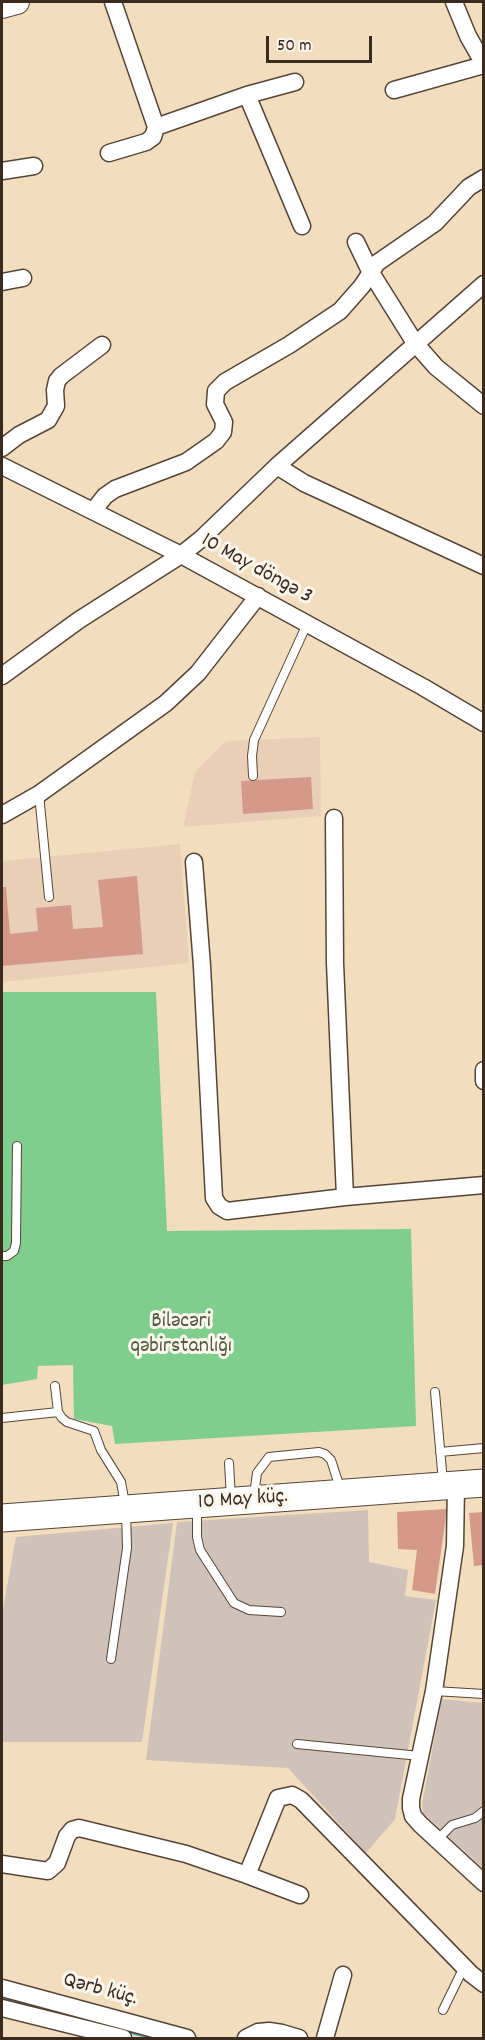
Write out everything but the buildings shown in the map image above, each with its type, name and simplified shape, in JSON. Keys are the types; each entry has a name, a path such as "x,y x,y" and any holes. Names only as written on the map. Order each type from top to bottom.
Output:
{"main road":[{"name":"10 May küç.","path":"2,1518 483,1483"}],"street":[{"path":"2,6 17,2"},
{"path":"109,153 146,142 153,137 156,127 113,2"},
{"path":"394,90 483,64 454,2"},
{"path":"156,127 247,95 295,82"},
{"path":"247,95 302,226"},
{"path":"2,171 34,166"},
{"path":"93,511 105,496 115,489 186,462 216,441 223,432 224,422 215,404 216,391 225,382 289,345 340,311 384,256 419,236 435,223 469,186 483,178"},
{"path":"356,242 370,271 415,343 436,367 483,406"},
{"path":"2,282 23,278"},
{"path":"2,676 79,620 181,555 201,539 277,466 483,284"},
{"path":"2,448 19,435 48,420 56,406 55,390 60,376 102,345"},
{"path":"277,466 304,483 483,566"},
{"name":"10 May döngə 3","path":"4,471 93,511 181,555 483,723"},
{"path":"2,815 39,794 165,703 198,673 258,596"},
{"path":"334,818 335,963 345,1197"},
{"path":"194,862 202,966 214,1198 219,1206 227,1211 345,1197 483,1185"},
{"path":"483,1070 483,1081"},
{"path":"450,1485 455,1546 434,1690 411,1808 413,1816 420,1824 483,1883"},
{"path":"247,1875 278,1798 292,1795 301,1800 483,1984"},
{"path":"2,1864 48,1871 57,1863 67,1836 72,1830 79,1828 186,1854 300,1895"},
{"path":"325,2038 343,1976"},
{"name":"Qərb küç.","path":"2,1988 187,2038"},
{"name":"Qərb küç.","path":"2,2008 123,2038"},
{"path":"246,2038 258,2032 269,2031 299,2038"}],"lane":[{"path":"253,776 254,740 307,624"},
{"path":"39,794 49,897"},
{"path":"2,1256 7,1256 14,1251 16,1244 17,1146"},
{"path":"55,1386 58,1412 67,1422 94,1431 101,1450 121,1482 126,1510 127,1548 111,1659"},
{"path":"435,1392 440,1452 450,1485"},
{"path":"2,1418 58,1412"},
{"path":"440,1452 483,1448"},
{"path":"242,1502 257,1473 269,1457 319,1452 331,1460 342,1494"},
{"path":"228,1463 242,1502"},
{"path":"197,1505 197,1537 200,1550 234,1603 249,1610 281,1612"},
{"path":"434,1690 483,1694"},
{"path":"297,1744 420,1756"},
{"path":"437,1840 452,1825 475,1818 483,1811"},
{"path":"443,2010 464,1966"}],"shaded area":[{"path":"320,737 321,816 183,827 195,772 226,741"},
{"path":"180,844 189,963 2,982 2,861"},
{"path":"368,1510 369,1562 408,1570 405,1596 436,1600 395,1819 366,1853 288,1768 146,1760 177,1522"},
{"path":"173,1523 142,1742 2,1742 2,1615 16,1537"},
{"path":"442,1699 483,1703 483,1868 423,1813 422,1804"}],"green space":[{"name":"Biləcəri qəbirstanlığı","path":"2,992 156,992 167,1231 411,1229 416,1426 115,1444 112,1426 74,1419 73,1365 38,1366 37,1379 2,1385"}],"waterway":[{"path":"2,1999 57,2013"},
{"path":"124,2030 156,2038"}]}
